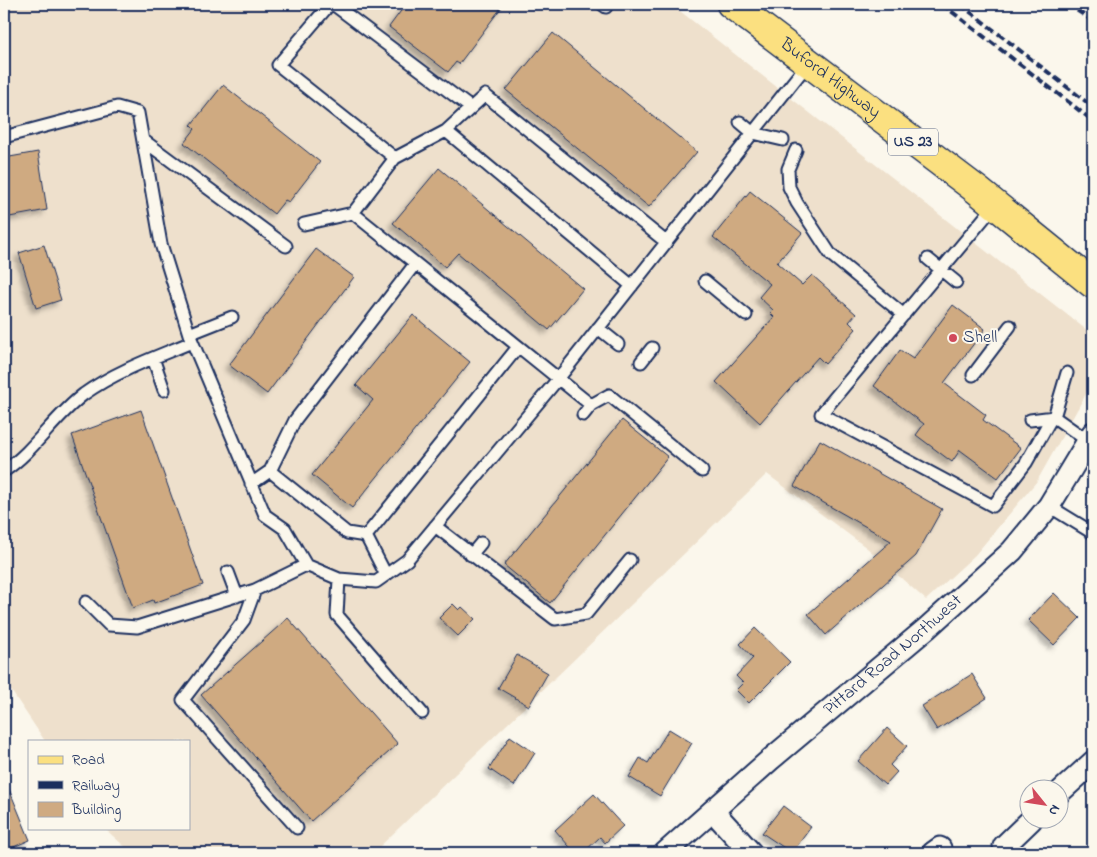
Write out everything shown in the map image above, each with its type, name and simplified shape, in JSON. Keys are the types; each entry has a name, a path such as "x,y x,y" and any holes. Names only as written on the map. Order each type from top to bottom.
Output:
{"main road":[{"name":"Buford Highway","path":"730,4 809,62 995,205 1093,284"}],"street":[{"name":"Pittard Road Northwest","path":"665,853 771,759 927,628 1005,558 1049,506 1091,437"},
{"path":"1070,783 1093,762"},
{"path":"713,811 751,853"},
{"path":"1008,853 1004,846 1021,830"}],"lane":[{"path":"395,158 278,65 331,4 471,108"},
{"path":"4,137 117,107 138,113 161,244 190,338 265,515 285,530 306,565 339,579 376,582 406,560 558,379 809,62"},
{"path":"304,224 353,213 395,158 446,131 485,95 666,242"},
{"path":"740,122 753,133 783,140"},
{"path":"446,131 632,286"},
{"path":"143,140 286,246"},
{"path":"796,150 788,169 789,187 831,255 904,315"},
{"path":"995,205 820,414 994,506 1026,463 1053,417 1067,373"},
{"path":"353,213 591,405"},
{"path":"928,259 956,282"},
{"path":"251,484 270,471 295,420 416,264"},
{"path":"705,281 746,315"},
{"path":"4,471 24,457 65,411 85,394 108,380 232,317"},
{"path":"973,375 1010,326"},
{"path":"598,328 618,344"},
{"path":"366,536 518,347"},
{"path":"641,362 652,348"},
{"path":"153,358 164,390"},
{"path":"583,415 591,405 609,395 702,471"},
{"path":"1030,420 1053,417 1091,437"},
{"path":"270,471 347,533 366,536"},
{"path":"1049,506 1093,532"},
{"path":"435,526 555,619 586,614 630,560"},
{"path":"366,536 386,575"},
{"path":"471,555 481,543"},
{"path":"86,602 109,625 137,627 255,590 306,565"},
{"path":"228,572 237,596"},
{"path":"339,579 337,615 422,713"},
{"path":"255,590 244,620 183,700 297,828"}],"shaded area":[{"path":"4,4 671,4 1093,335 1093,373 1086,394 1037,481 975,555 926,600 867,548 767,474 373,853 132,853 106,830 190,830 190,740 44,740 4,680"}],"building":[{"path":"406,4 504,4 459,64 456,62 448,72 389,27"},
{"path":"553,33 697,152 649,207 506,90"},
{"path":"223,85 320,162 289,202 285,200 274,214 184,143 195,129 191,125"},
{"path":"38,152 47,210 4,218 4,158"},
{"path":"439,168 583,289 549,330 458,253 445,267 393,223"},
{"path":"750,191 802,233 777,263 802,285 812,275 856,314 849,322 856,329 825,364 818,357 760,423 716,382 774,317 770,313 773,310 759,297 770,284 713,237"},
{"path":"44,245 61,300 36,308 19,253"},
{"path":"316,249 354,277 267,394 229,365"},
{"path":"953,305 985,329 944,383 986,415 983,420 1021,448 998,478 960,450 952,462 916,435 924,424 874,386 900,350 913,359"},
{"path":"413,315 470,362 352,508 312,475 373,400 356,385"},
{"path":"141,410 203,585 154,603 153,600 133,608 72,435"},
{"path":"622,420 668,457 550,603 504,565"},
{"path":"820,440 942,509 916,556 826,635 808,614 891,541 794,486"},
{"path":"1054,593 1080,618 1054,645 1028,620"},
{"path":"453,604 459,610 462,607 475,619 458,636 439,618"},
{"path":"288,618 398,744 311,821 201,695"},
{"path":"755,628 790,662 749,703 736,690 743,683 736,676 753,658 740,644"},
{"path":"517,655 548,673 529,706 498,688"},
{"path":"972,674 987,698 937,730 922,706"},
{"path":"887,728 907,746 890,765 897,772 885,785 858,761"},
{"path":"669,729 692,743 660,796 629,777 640,758 648,763"},
{"path":"510,736 535,753 514,786 489,769"},
{"path":"4,777 30,840 4,851"},
{"path":"594,794 623,826 605,843 600,837 583,853 575,853 555,830"},
{"path":"783,806 811,827 792,853 762,833"}],"railway":[{"path":"942,4 1093,121"},
{"path":"960,4 1093,107"},
{"path":"1067,4 1093,21"}],"place":[{"name":"Shell","path":"953,338"}]}
